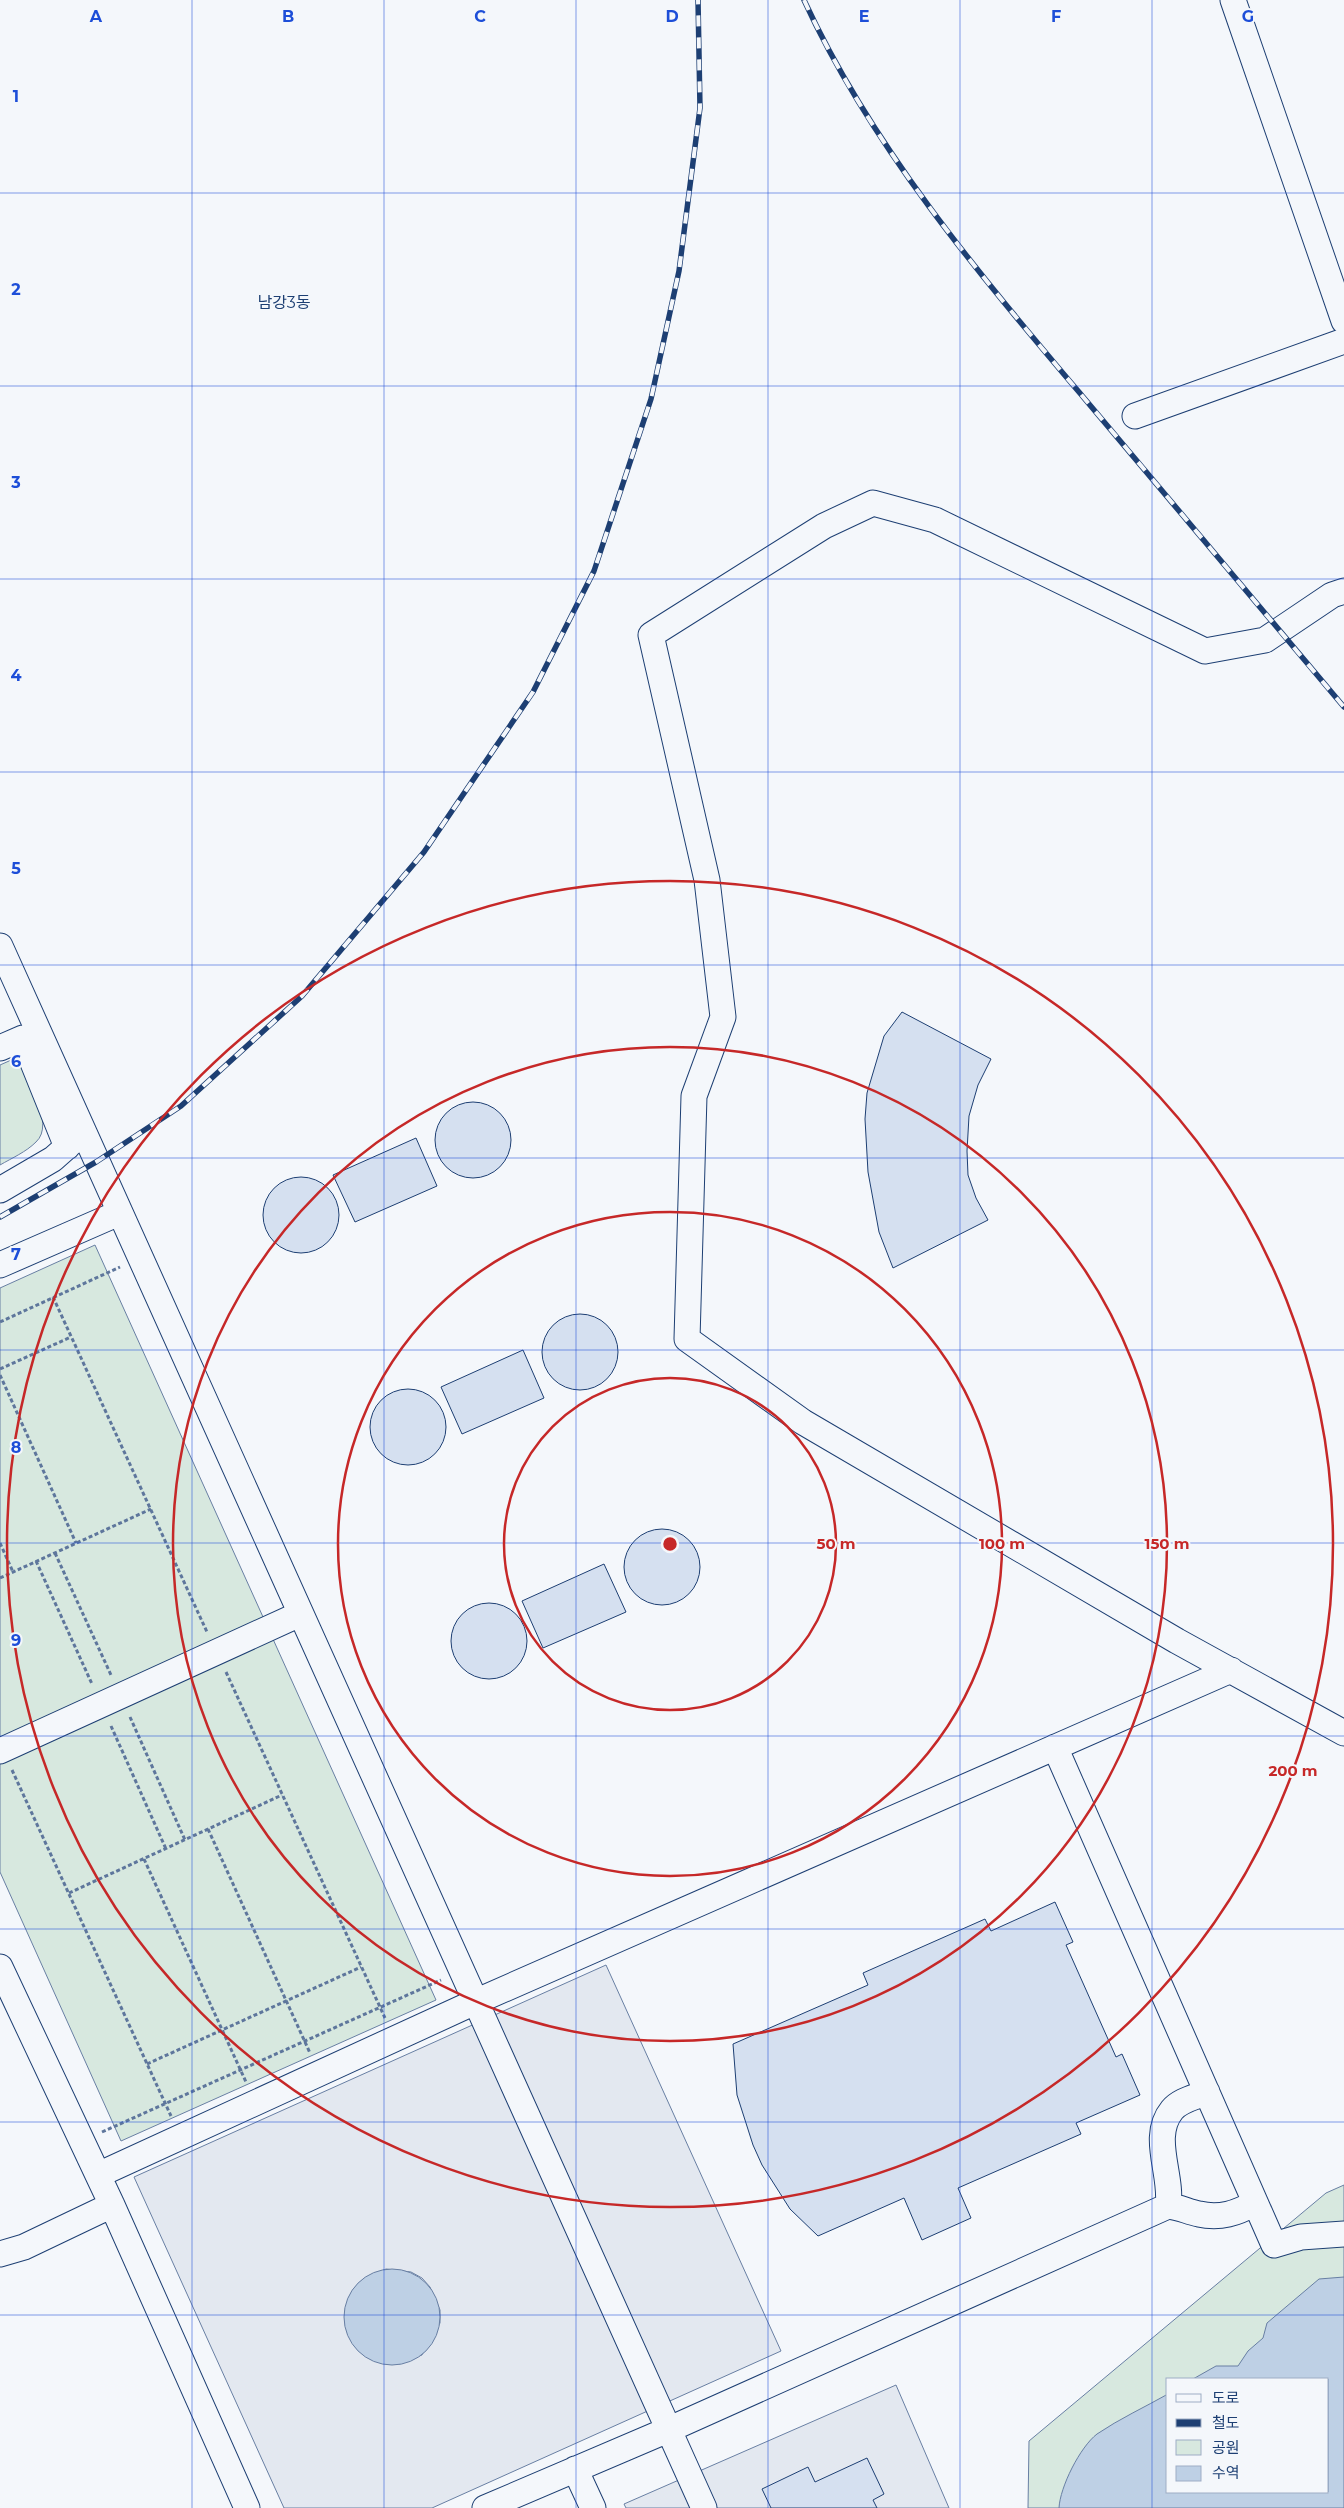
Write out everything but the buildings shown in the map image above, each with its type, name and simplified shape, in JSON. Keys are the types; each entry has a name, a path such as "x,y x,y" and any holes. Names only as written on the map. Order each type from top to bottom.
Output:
{"street":[{"path":"1233,0 1344,321"},
{"path":"1135,416 1344,341"},
{"path":"1344,591 1332,595 1265,640 1205,651 935,520 873,502 824,526 651,635 707,880 723,1016 694,1096 687,1339 803,1422 1231,1670 1344,1733"},
{"path":"0,946 75,1140"},
{"path":"0,1048 23,1038 75,1140 119,1213 670,2429 704,2508"},
{"path":"0,1190 53,1159 75,1140"},
{"path":"0,1265 119,1213"},
{"path":"1,1750 300,1614"},
{"path":"98,2175 475,2002 1231,1670"},
{"path":"1056,1747 1274,2245 1301,2238 1344,2234"},
{"path":"0,1967 98,2175 247,2508"},
{"path":"1168,2206 1170,2192 1162,2145 1164,2126 1172,2110 1184,2101 1207,2092"},
{"path":"485,2508 670,2429 1168,2206 1179,2207 1199,2214 1219,2216 1237,2212 1255,2202"},
{"path":"0,2254 24,2247 112,2206"},
{"path":"575,2469 593,2508"}],"path":[{"path":"0,1322 140,1258"},
{"path":"0,1369 71,1336"},
{"path":"0,1375 76,1544"},
{"path":"0,1578 151,1509"},
{"path":"0,1543 13,1572"},
{"path":"1,1750 181,2137"},
{"path":"69,1893 282,1795"},
{"path":"208,1829 320,2074"},
{"path":"144,1859 256,2103"},
{"path":"147,2064 361,1966"},
{"path":"81,2142 461,1970"}],"green space":[{"path":"18,1057 38,1100 43,1124 41,1134 36,1142 19,1155 0,1165 0,1065"},
{"path":"95,1245 436,2000 121,2141 0,1872 0,1288"},
{"path":"1344,2185 1344,2508 1028,2508 1029,2441 1326,2193"}],"shaded area":[{"path":"606,1965 781,2351 432,2508 284,2508 134,2177","holes":["386,2269 411,2272 422,2278 430,2287 440,2310 440,2323 422,2355 399,2364 348,2299 354,2288 363,2279"]},
{"path":"896,2385 949,2508 626,2508 624,2504"}],"water":[{"path":"392,2269 410,2273 426,2283 436,2299 440,2317 436,2335 426,2351 410,2361 392,2365 374,2361 358,2351 348,2335 344,2317 348,2299 358,2283 374,2273"},
{"path":"1344,2277 1344,2508 1059,2508 1063,2489 1072,2468 1091,2440 1114,2423 1166,2395 1166,2493 1329,2493 1329,2378 1195,2378 1216,2366 1238,2366 1248,2351 1263,2338 1267,2323 1319,2279"}],"railway":[{"path":"0,1217 96,1162 181,1106 302,996 424,852 533,692 594,571 651,399 679,271 700,108 698,0"},
{"path":"804,0 831,55 862,107 895,159 930,208 1006,305 1344,707"}],"district":[{"name":"남강3동","path":"284,302"}]}
